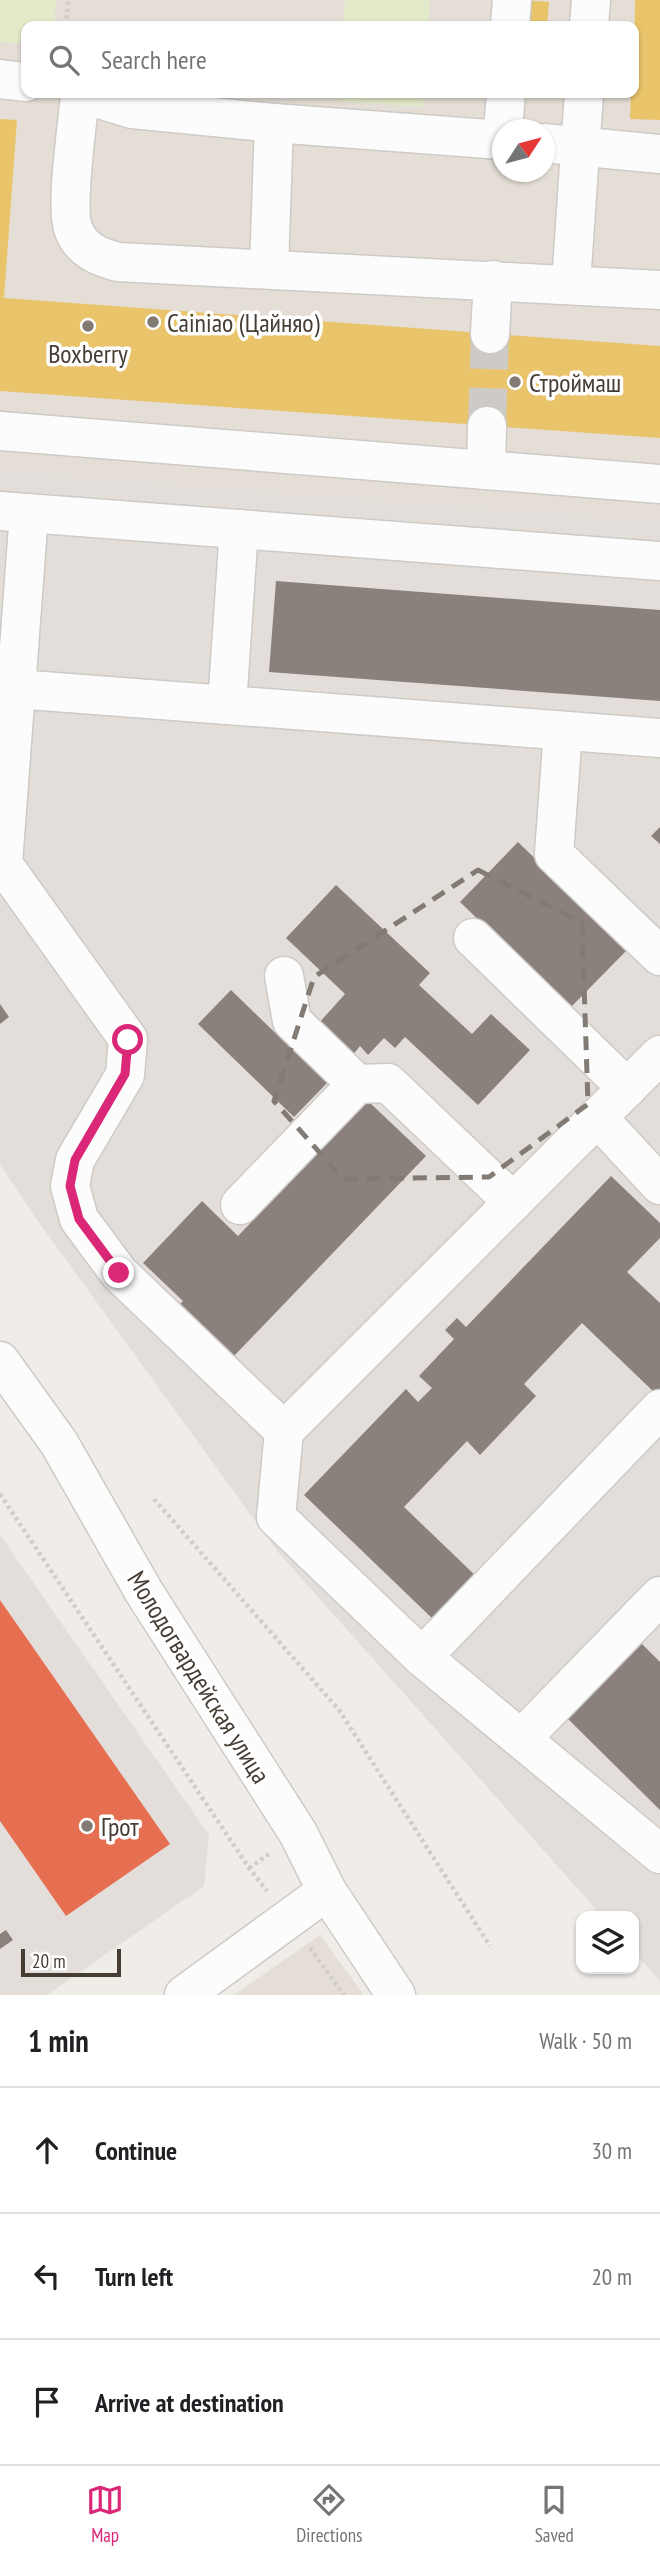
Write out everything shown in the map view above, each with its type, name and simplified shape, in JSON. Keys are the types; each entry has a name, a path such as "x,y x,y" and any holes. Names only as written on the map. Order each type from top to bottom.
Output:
{"street":[{"path":"510,21 512,0"},
{"path":"589,21 591,0"},
{"path":"0,79 21,81"},
{"path":"80,98 71,208 73,228 83,245 98,257 118,262 660,290"},
{"path":"96,98 132,109 492,139"},
{"path":"504,119 506,98"},
{"path":"571,285 563,145 582,98"},
{"path":"269,269 274,123"},
{"path":"563,145 660,154"},
{"path":"491,334 492,280"},
{"path":"485,470 487,426"},
{"path":"0,430 660,484"},
{"path":"284,1432 119,1273 79,1219 70,1186 75,1160 125,1074 128,1040 3,864 16,689 14,512 660,561"},
{"path":"227,705 239,529"},
{"path":"16,689 660,738"},
{"path":"564,731 554,854 660,957"},
{"path":"473,938 627,1088"},
{"path":"284,976 292,1021 357,1084"},
{"path":"660,1055 284,1432 276,1517 422,1657 660,1854"},
{"path":"240,1205 357,1084 388,1083 513,1202"},
{"path":"597,1117 660,1185"},
{"name":"Молодогвардейская улица","path":"0,1361 59,1443 144,1592 298,1833 327,1891 396,1995"},
{"path":"422,1657 660,1409"},
{"path":"520,1739 660,1596"},
{"path":"184,1995 327,1891"}],"path":[{"path":"66,21 68,0"},
{"path":"0,1494 250,1868 344,1995"},
{"path":"154,1499 339,1710 490,1946"}],"highlighted area":[{"path":"478,870 582,923 588,1104 489,1177 343,1179 274,1101 314,977"}],"shaded area":[{"path":"0,0 660,0 660,521 0,470"},
{"path":"0,470 660,521 660,1981 639,1958 639,1911 598,1911 276,1550 0,1165"},
{"path":"0,1535 209,1835 204,1886 47,1995 0,1995"},
{"path":"320,1935 364,1995 234,1995"}],"green space":[{"path":"0,0 56,0 54,21 21,21 21,44 0,42"},
{"path":"345,0 430,0 428,21 343,21"},
{"path":"337,98 424,98 423,107 337,101"}],"building: Homes":[{"path":"525,0 549,2 547,21 524,21"},
{"path":"635,0 660,0 660,120 630,119 631,98 639,98 639,21 635,21"},
{"path":"0,119 17,120 4,298 660,346 660,438 0,391"}],"building: Shops":[{"path":"0,1600 170,1844 66,1916 0,1821"}],"building: Industry":[{"path":"276,581 660,610 660,701 269,672"},
{"path":"660,827 660,844 651,836"},
{"path":"518,842 628,949 570,1008 460,902"},
{"path":"336,885 430,973 419,985 472,1034 491,1014 530,1050 478,1105 405,1037 395,1048 384,1038 368,1055 360,1046 352,1056 318,1024 345,994 286,938"},
{"path":"231,990 327,1083 294,1117 198,1024"},
{"path":"0,1004 9,1017 0,1024"},
{"path":"368,1101 426,1156 234,1356 180,1304 183,1301 143,1263 202,1201 238,1236"},
{"path":"611,1176 660,1223 660,1238 627,1272 660,1303 660,1390 656,1394 582,1323 524,1384 536,1396 480,1455 467,1441 404,1507 478,1578 436,1622 304,1495 406,1389 418,1402 432,1388 419,1376 454,1339 445,1330 457,1318 466,1327"},
{"path":"640,1642 660,1662 660,1810 566,1717"},
{"path":"6,1930 13,1940 0,1949 0,1934"}],"tunnel":[{"path":"487,426 490,334"}],"place":[{"name":"Cainiao (Цайняо)","path":"153,322"},
{"name":"Boxberry","path":"88,326"},
{"name":"Строймаш","path":"515,382"},
{"name":"Грот","path":"87,1826"}],"route":[{"path":"119,1273 79,1219 70,1186 75,1160 125,1074 128,1040"}]}
